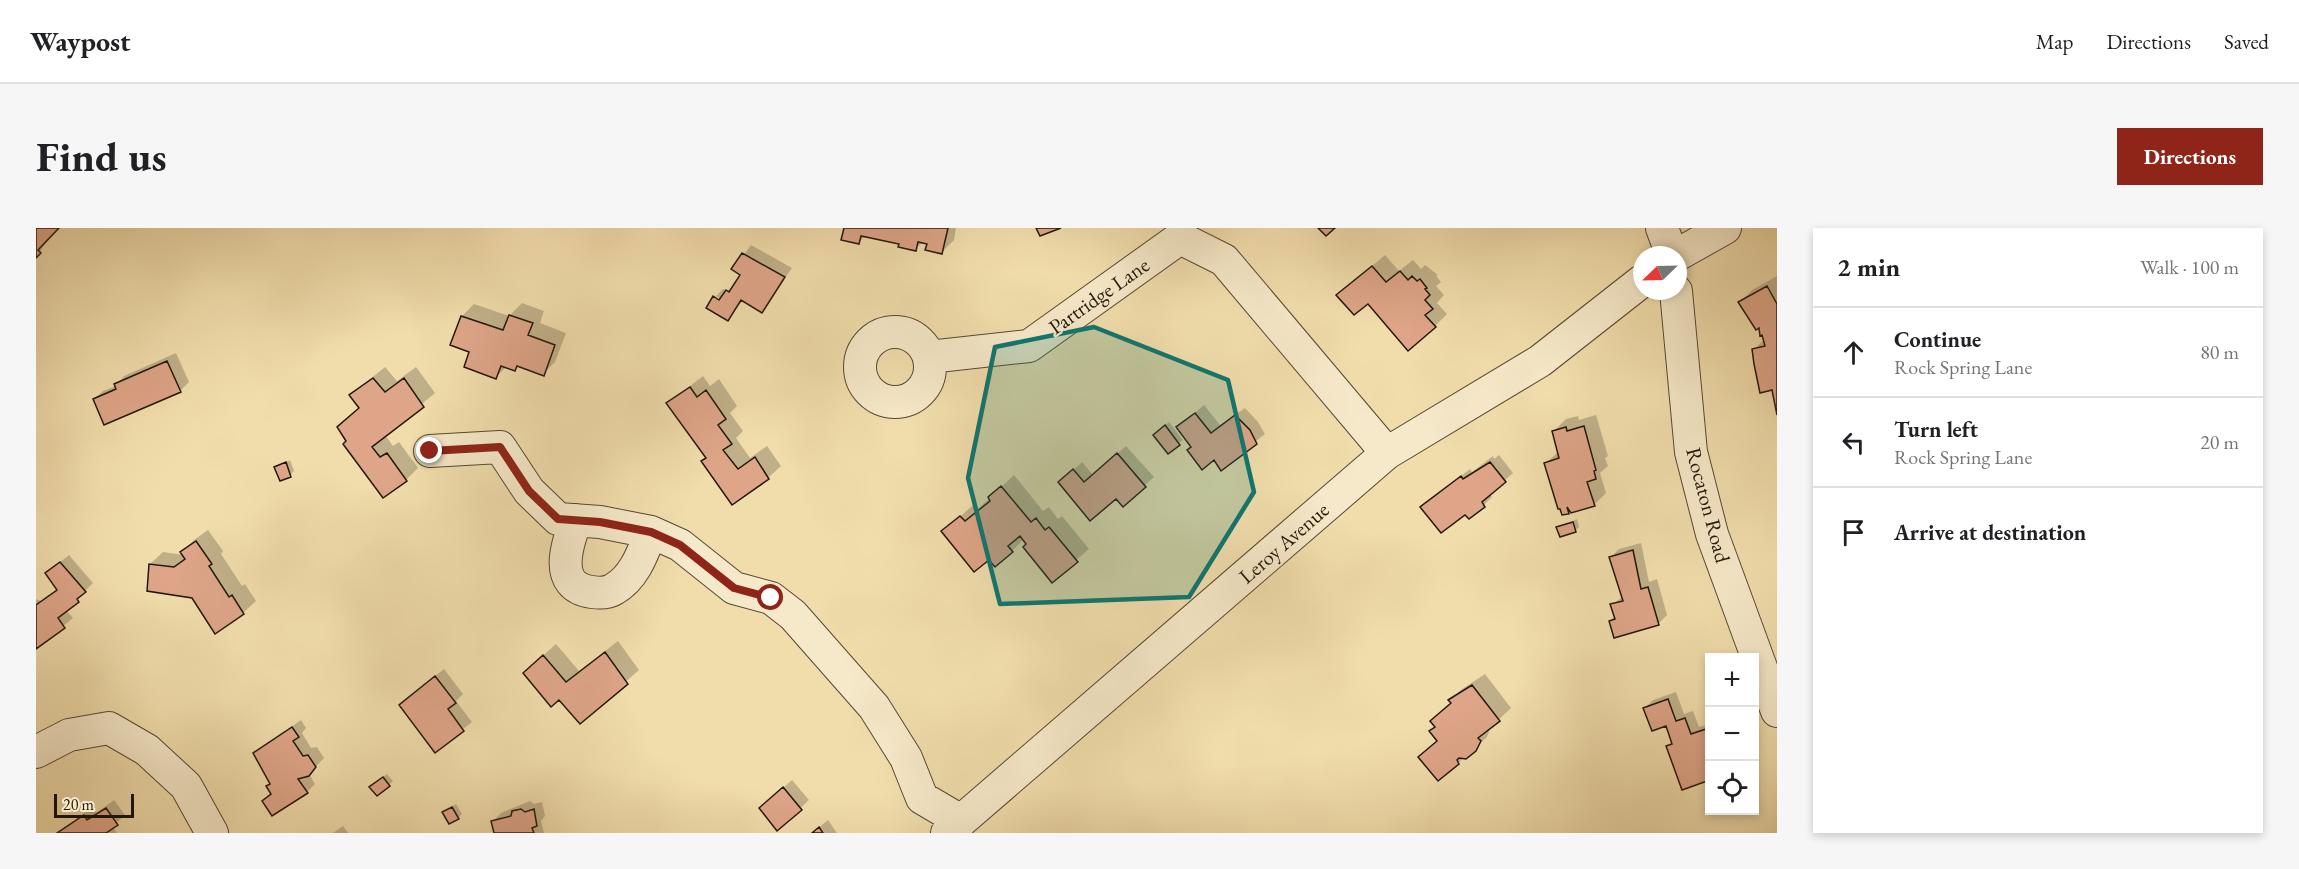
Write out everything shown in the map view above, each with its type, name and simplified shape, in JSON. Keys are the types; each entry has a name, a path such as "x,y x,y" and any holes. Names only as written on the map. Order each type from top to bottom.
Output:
{"street":[{"path":"1662,228 1669,246"},
{"path":"1687,249 1725,228"},
{"name":"Partridge Lane","path":"929,357 1029,346 1180,238 1224,260 1387,453"},
{"name":"Leroy Avenue","path":"954,827 1387,453 1540,361 1633,288"},
{"name":"Rocaton Road","path":"1677,300 1691,452 1712,534 1777,711"},
{"path":"430,451 500,447 529,491 558,519 600,522 651,532 680,545 734,588 771,598 793,615 874,707 906,758 922,798 954,827"},
{"path":"576,520 564,559 567,576 575,585 586,591 613,590 626,579 637,565 651,532"},
{"path":"36,752 69,735 109,728 147,750 186,786 212,833"}],"highlighted area":[{"path":"1094,327 1228,380 1254,492 1189,597 1000,604 968,478 995,347"}],"building":[{"path":"36,228 59,228 38,250 41,253 36,258"},
{"path":"844,228 948,228 942,254 925,250 927,244 918,242 916,251 898,247 899,244 861,236 859,244 841,240"},
{"path":"1036,228 1061,228 1040,236"},
{"path":"1318,228 1335,228 1326,236"},
{"path":"742,253 785,277 762,313 741,300 728,321 706,308 713,296 719,300 726,290 729,292 740,275 731,269"},
{"path":"1372,266 1386,282 1400,271 1408,280 1412,276 1417,281 1420,279 1430,295 1425,300 1433,309 1425,315 1436,327 1408,351 1368,304 1354,315 1336,295"},
{"path":"1767,286 1777,304 1777,415 1772,390 1760,393 1754,364 1752,349 1765,346 1762,335 1760,336 1759,328 1756,330 1738,302"},
{"path":"509,315 533,323 528,335 555,345 544,376 517,366 515,371 501,366 496,379 464,367 469,352 450,345 461,316 503,330"},
{"path":"167,361 181,392 104,425 93,399 116,389 114,384"},
{"path":"373,378 385,392 404,378 424,407 372,447 380,457 387,453 407,481 383,498 343,444 346,441 337,427 359,408 349,395"},
{"path":"690,387 697,397 706,390 726,419 718,425 732,444 723,450 738,469 755,457 769,479 732,505 701,461 706,458 666,403"},
{"path":"1195,413 1211,433 1235,415 1250,430 1257,444 1221,471 1214,460 1202,470 1187,450 1191,447 1176,427"},
{"path":"1165,425 1180,445 1168,454 1153,435"},
{"path":"1584,426 1596,470 1594,471 1596,479 1587,482 1595,506 1571,513 1567,507 1569,514 1562,515 1558,509 1544,463 1559,458 1552,431 1566,427 1567,431"},
{"path":"1117,453 1146,487 1123,507 1116,499 1090,521 1058,482 1073,469 1084,482"},
{"path":"286,462 291,477 280,481 274,467"},
{"path":"1490,462 1506,482 1482,502 1485,507 1469,519 1465,515 1441,533 1420,507 1461,476 1463,479"},
{"path":"1001,486 1031,522 1036,518 1045,530 1049,527 1078,562 1052,583 1023,547 1026,544 1020,536 1008,546 1013,552 995,567 989,560 974,572 941,531 960,516 965,521 990,501 988,497"},
{"path":"1573,522 1576,532 1560,537 1556,527"},
{"path":"196,541 212,564 209,566 229,597 232,595 244,614 215,634 192,598 147,591 149,564 174,567 185,559 180,552"},
{"path":"1633,550 1641,589 1648,587 1659,625 1614,638 1609,621 1615,619 1610,604 1623,601 1609,557"},
{"path":"60,562 86,592 77,599 79,602 58,618 65,628 36,649 36,605 57,590 45,573"},
{"path":"605,652 628,684 580,724 559,700 551,707 523,673 543,655 566,682"},
{"path":"435,676 456,703 448,709 464,731 435,753 399,705"},
{"path":"1472,685 1500,721 1478,738 1481,741 1476,751 1466,759 1459,758 1457,760 1459,764 1438,781 1418,757 1437,741 1429,731 1435,727 1430,721 1451,703 1448,700"},
{"path":"1668,699 1676,721 1685,718 1691,734 1705,729 1705,782 1682,790 1666,746 1672,744 1666,726 1652,731 1643,708"},
{"path":"292,727 299,737 293,741 303,756 308,755 316,767 309,776 298,779 308,793 272,816 262,801 271,794 266,786 270,784 253,753"},
{"path":"383,777 390,786 377,796 369,787"},
{"path":"783,787 802,810 777,831 759,808"},
{"path":"452,807 459,819 449,824 442,812"},
{"path":"106,808 118,825 106,833 57,833 84,815 87,820"},
{"path":"521,809 525,812 534,809 537,826 532,828 534,833 494,833 491,821 511,816 512,811"},
{"path":"819,827 823,833 812,833"}],"route":[{"path":"430,451 500,447 529,491 558,519 600,522 651,532 680,545 734,588 771,598"}]}
